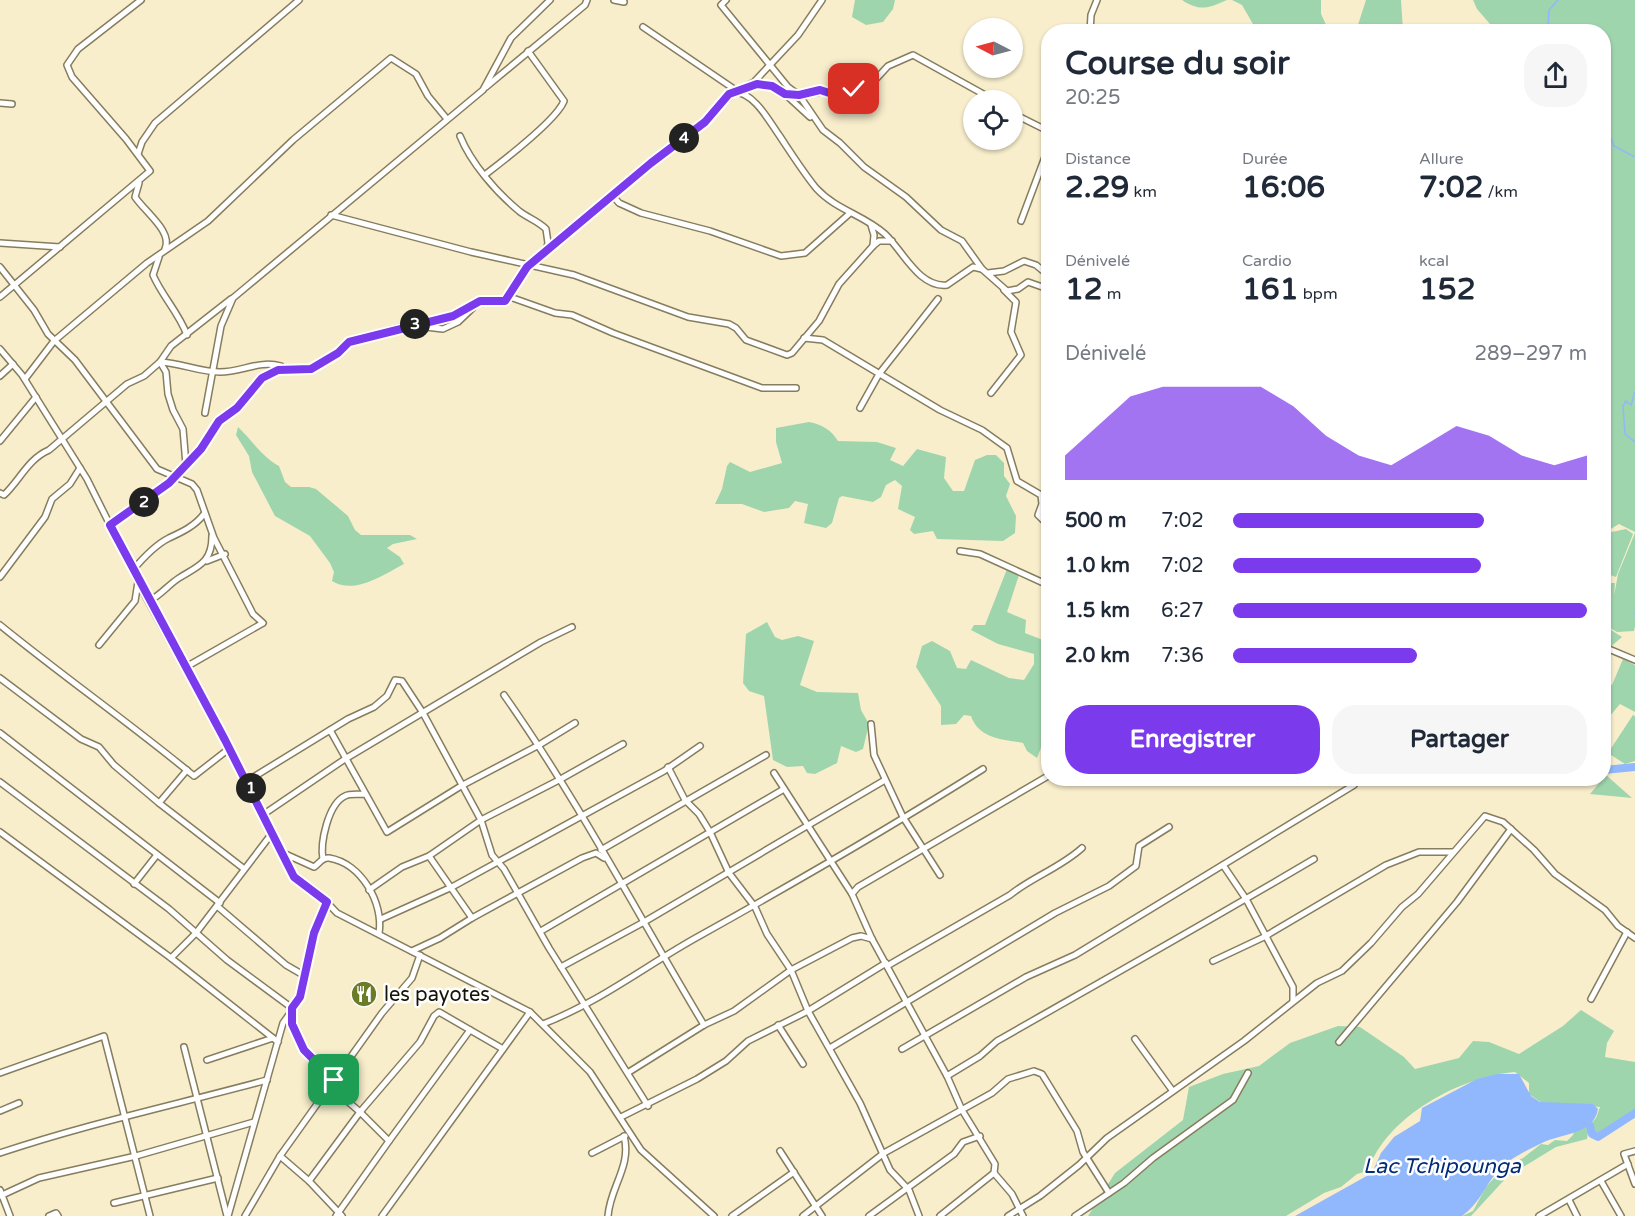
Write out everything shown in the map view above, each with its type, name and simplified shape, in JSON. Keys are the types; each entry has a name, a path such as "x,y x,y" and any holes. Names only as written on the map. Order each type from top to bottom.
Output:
{"street":[{"path":"0,297 150,171 72,77 68,65 78,49 141,0"},
{"path":"138,154 142,141 155,123 299,0"},
{"path":"483,90 511,38 550,0"},
{"path":"614,0 624,2"},
{"path":"726,0 721,5 770,62 788,87 799,95 816,122"},
{"path":"110,525 139,507 175,477 201,449 219,421 237,408 262,378 284,370 311,369 338,353 349,342 414,324 447,318 487,299 505,301 532,264 705,122 729,94 749,85 798,35 822,0"},
{"path":"1090,24 1091,15 1097,0"},
{"path":"1,496 38,454 49,450 61,438 160,362 171,346 217,308 233,298 588,2"},
{"path":"643,27 746,95 765,115 816,188 849,214 870,224 892,241 914,268 937,285 947,285 969,268 1004,271 1024,261 1036,265 1041,270"},
{"path":"486,174 547,123 561,108 564,101 528,51"},
{"path":"785,94 799,95 820,90 842,97 861,83 876,79 888,66 913,55 976,90"},
{"path":"25,379 54,341 165,250 208,221 293,140 392,58 416,74 447,119"},
{"path":"749,85 772,86 785,94 864,167 906,197 941,231 962,241 985,271 1016,302 1011,332 1021,355 991,393"},
{"path":"0,103 12,104"},
{"path":"1023,118 1041,127"},
{"path":"460,136 467,153 486,174 497,191 516,209 546,229 548,243 545,253"},
{"path":"1021,221 1041,168"},
{"path":"140,181 135,196 150,218 166,231 168,242 165,250 156,260 153,274 158,286 181,319 187,335"},
{"path":"613,196 619,203 641,213 710,231 781,256 805,253 849,214"},
{"path":"331,215 471,252 574,275 703,322 729,324 736,328 746,340 787,355 792,353 819,321 839,284 873,246 879,241 892,241"},
{"path":"870,224 874,228 873,246"},
{"path":"0,243 60,247"},
{"path":"0,267 34,310 40,323 54,341 75,360 157,469 192,484 198,490 211,530 253,614 263,623 186,667"},
{"path":"1003,289 1012,291 1028,282 1041,287"},
{"path":"510,297 555,313 572,315 613,333 762,388 796,388"},
{"path":"205,413 220,326 233,298"},
{"path":"860,408 879,374 938,299"},
{"path":"414,324 427,329 443,329 458,322 476,305"},
{"path":"804,338 823,340 940,410 973,424 1007,448 1017,482 1041,495"},
{"path":"0,349 25,379 80,468 149,602 230,748 294,877 327,902 337,913 530,1012 590,1072 621,1117 626,1135 627,1156 609,1200 608,1216"},
{"path":"160,362 184,364 198,370 213,372 233,371 259,363 281,366 284,370"},
{"path":"160,362 166,372 168,394 173,410 183,429 186,465"},
{"path":"0,376 13,364"},
{"path":"0,441 36,397"},
{"path":"0,577 45,517 52,499 70,484 80,468"},
{"path":"133,570 151,551 168,538 185,531 204,514"},
{"path":"207,561 212,545 211,530"},
{"path":"960,551 980,554 1041,582"},
{"path":"149,602 181,577 200,568 207,561 225,554"},
{"path":"99,645 135,600 138,580"},
{"path":"0,626 34,655 102,703 194,776 230,748"},
{"path":"264,814 345,759 541,642 572,627"},
{"path":"1611,650 1635,660"},
{"path":"0,678 81,740 99,747 114,765 159,804 243,868"},
{"path":"247,782 330,730 374,707 387,696 397,680 402,681 423,713 481,820 487,845 504,869 561,967 648,1106"},
{"path":"504,695 583,815 604,858 704,1025"},
{"path":"330,730 387,832 461,786 575,723"},
{"path":"871,724 873,755 903,817 940,875"},
{"path":"0,733 219,904 286,965 305,976"},
{"path":"369,890 402,867 429,856 481,820 560,780 623,744"},
{"path":"381,919 497,862 668,767 700,746"},
{"path":"601,850 766,755"},
{"path":"668,767 685,800 699,814 710,832 729,873 755,907 767,934 791,970 808,1011 830,1048 884,1153 890,1170 909,1190 919,1216"},
{"path":"543,1024 585,1005 663,957 755,907 830,859 983,769"},
{"path":"159,804 186,770"},
{"path":"774,773 852,894 872,939 947,1076 962,1110 980,1136 995,1164 994,1173 940,1216"},
{"path":"561,967 729,873 885,780"},
{"path":"852,894 858,887 1041,780"},
{"path":"0,782 292,1008 293,1030 304,1050"},
{"path":"902,1049 1026,977 1075,955 1352,786"},
{"path":"541,931 784,789"},
{"path":"323,859 322,834 339,800 348,795 365,794"},
{"path":"1008,1216 1019,1207 1040,1196 1088,1157 1107,1138 1244,1041 1317,983 1347,966 1402,907 1418,894 1485,816 1497,819 1511,829 1555,874 1605,910 1618,926 1635,938"},
{"path":"830,1048 908,1004 1055,914 1109,886 1136,866 1139,846 1168,827"},
{"path":"1339,1042 1456,902 1511,829"},
{"path":"171,957 196,933 273,831"},
{"path":"0,832 100,904 157,950 171,957 275,1040"},
{"path":"621,1117 648,1106 707,1073 726,1061 748,1041 808,1011 886,964 1010,895 1024,883 1048,873 1083,848"},
{"path":"1213,961 1264,937 1386,865 1419,852 1453,852"},
{"path":"283,853 314,867 323,859 330,858 349,867 360,876 369,890 381,919 379,933"},
{"path":"412,951 440,938 588,855 596,854 604,858"},
{"path":"134,884 156,856"},
{"path":"429,856 452,886 472,918"},
{"path":"947,1076 980,1056 997,1041 1166,943 1205,925 1212,917 1314,859"},
{"path":"1223,865 1246,899 1264,937 1293,987 1292,1003"},
{"path":"227,1216 267,1080 275,1040 292,1008 298,1002 314,933 327,902"},
{"path":"1591,999 1627,932"},
{"path":"628,1072 704,1025 734,1011 791,970 852,938 861,936 872,939"},
{"path":"245,1216 280,1156 382,1013 412,978 420,955"},
{"path":"382,1216 530,1012"},
{"path":"309,1181 360,1112 420,1042 435,1016 444,1013 503,1049"},
{"path":"283,1023 304,1050 334,1080"},
{"path":"778,1025 803,1064"},
{"path":"280,1156 309,1181 339,1215 389,1141 470,1030"},
{"path":"0,1073 104,1036 150,1216"},
{"path":"207,1060 275,1040"},
{"path":"1136,1040 1172,1090"},
{"path":"184,1047 227,1216"},
{"path":"803,1216 884,1153 992,1093 1008,1079 1038,1070 1077,1131 1083,1152 1109,1193"},
{"path":"1075,1216 1233,1100 1248,1073"},
{"path":"0,1153 49,1136 126,1119 267,1080"},
{"path":"330,1086 389,1141"},
{"path":"0,1111 19,1103"},
{"path":"10,1216 1,1194 39,1178 136,1156 254,1122"},
{"path":"592,1154 626,1135"},
{"path":"626,1135 714,1216"},
{"path":"869,1216 909,1190 954,1154 963,1142 980,1136"},
{"path":"780,1151 822,1216"},
{"path":"1635,1151 1624,1154 1635,1184"},
{"path":"1539,1216 1628,1164"},
{"path":"732,1216 794,1172"},
{"path":"994,1173 1007,1187 1023,1216"},
{"path":"114,1203 218,1178"},
{"path":"1601,1181 1621,1216"},
{"path":"1569,1200 1577,1216"},
{"path":"49,1216 56,1213 58,1216"}],"green space":[{"path":"855,0 895,0 893,9 883,22 866,25 852,17"},
{"path":"1182,0 1227,0 1204,8"},
{"path":"1232,0 1321,0 1321,14 1326,24 1253,24 1242,5"},
{"path":"1366,0 1401,0 1403,24 1358,24"},
{"path":"1473,0 1635,0 1635,532 1619,524 1611,529 1611,24 1490,24 1477,9"},
{"path":"809,422 826,428 838,441 877,442 896,448 890,460 903,466 917,449 946,457 944,478 953,491 964,491 975,460 987,455 996,455 1004,463 1004,476 1010,484 1006,496 1016,516 1015,533 1003,541 937,539 933,531 914,534 910,530 915,517 898,509 902,486 895,480 886,485 881,497 873,502 842,496 839,498 832,523 826,528 804,523 808,504 795,501 789,508 764,512 742,504 715,504 730,462 750,472 782,463 776,442 776,428"},
{"path":"238,427 262,453 279,466 285,482 291,487 316,489 348,516 355,530 361,535 410,535 417,539 393,544 387,548 400,557 404,564 359,585 341,585 332,581 334,572 330,563 310,536 275,516 252,472 249,456 236,435"},
{"path":"1626,529 1633,534 1616,577 1611,575 1611,532"},
{"path":"1635,533 1634,631 1617,632 1611,629 1611,583 1615,583 1614,596 1618,574"},
{"path":"1007,569 1019,575 1007,612 1026,620 1025,633 1041,639 1041,748 1037,758 1027,751 1023,743 985,734 971,716 964,715 956,724 941,725 941,706 916,667 922,646 932,641 950,651 957,668 966,669 971,660 1009,678 1024,680 1034,664 1034,654 998,644 971,630 974,625 985,625"},
{"path":"767,622 775,637 782,640 798,636 814,641 800,685 817,692 858,693 861,710 869,724 863,749 856,752 841,746 837,763 815,774 807,773 803,766 787,767 773,760 764,696 749,691 743,683 746,634"},
{"path":"1611,630 1622,637 1611,646"},
{"path":"1623,659 1635,665 1635,712 1620,704 1611,715 1612,685"},
{"path":"1633,715 1635,716 1635,761 1625,764 1611,755 1611,748"},
{"path":"1611,779 1632,798 1590,794 1597,786 1611,786"},
{"path":"1581,1010 1614,1031 1607,1043 1605,1057 1635,1062 1635,1116 1602,1133 1588,1132 1587,1139 1556,1147 1507,1177 1471,1216 1462,1216 1473,1211 1486,1187 1503,1168 1523,1158 1541,1144 1548,1145 1555,1140 1567,1141 1573,1135 1576,1125 1586,1125 1587,1128 1596,1118 1600,1107 1542,1103 1529,1094 1529,1083 1515,1072 1494,1075 1472,1081 1428,1102 1391,1133 1377,1151 1368,1171 1357,1174 1341,1187 1324,1193 1286,1216 1088,1216 1115,1173 1183,1120 1189,1087 1223,1074 1259,1066 1290,1043 1338,1026 1360,1027 1404,1057 1415,1069 1459,1058 1473,1041 1489,1042 1519,1054 1563,1026"}],"water":[{"name":"Lac Tchipounga","path":"1497,1074 1519,1074 1531,1096 1540,1102 1593,1104 1598,1109 1595,1118 1584,1129 1542,1143 1505,1164 1473,1206 1462,1216 1295,1216 1372,1173 1381,1153 1394,1137 1420,1121 1422,1108 1477,1079"}],"waterway":[{"path":"1548,24 1549,10 1558,0"},
{"path":"1611,139 1614,146 1635,157"},
{"path":"1635,392 1631,405 1626,401 1623,406 1625,434 1635,442"},
{"path":"1611,769 1635,767"},
{"path":"1590,1126 1592,1134 1598,1137 1635,1113"}],"place":[{"name":"les payotes","path":"364,994"}],"route":[{"path":"334,1080 304,1050 292,1024 292,1008 300,997 314,933 327,902 294,877 264,814 110,525 163,489 193,459 219,421 237,408 267,375 278,370 311,369 338,353 349,342 408,325 453,316 480,301 487,299 505,301 510,297 527,267 651,163 705,122 729,94 757,84 772,86 785,94 799,95 820,90 842,97 854,89"}]}
